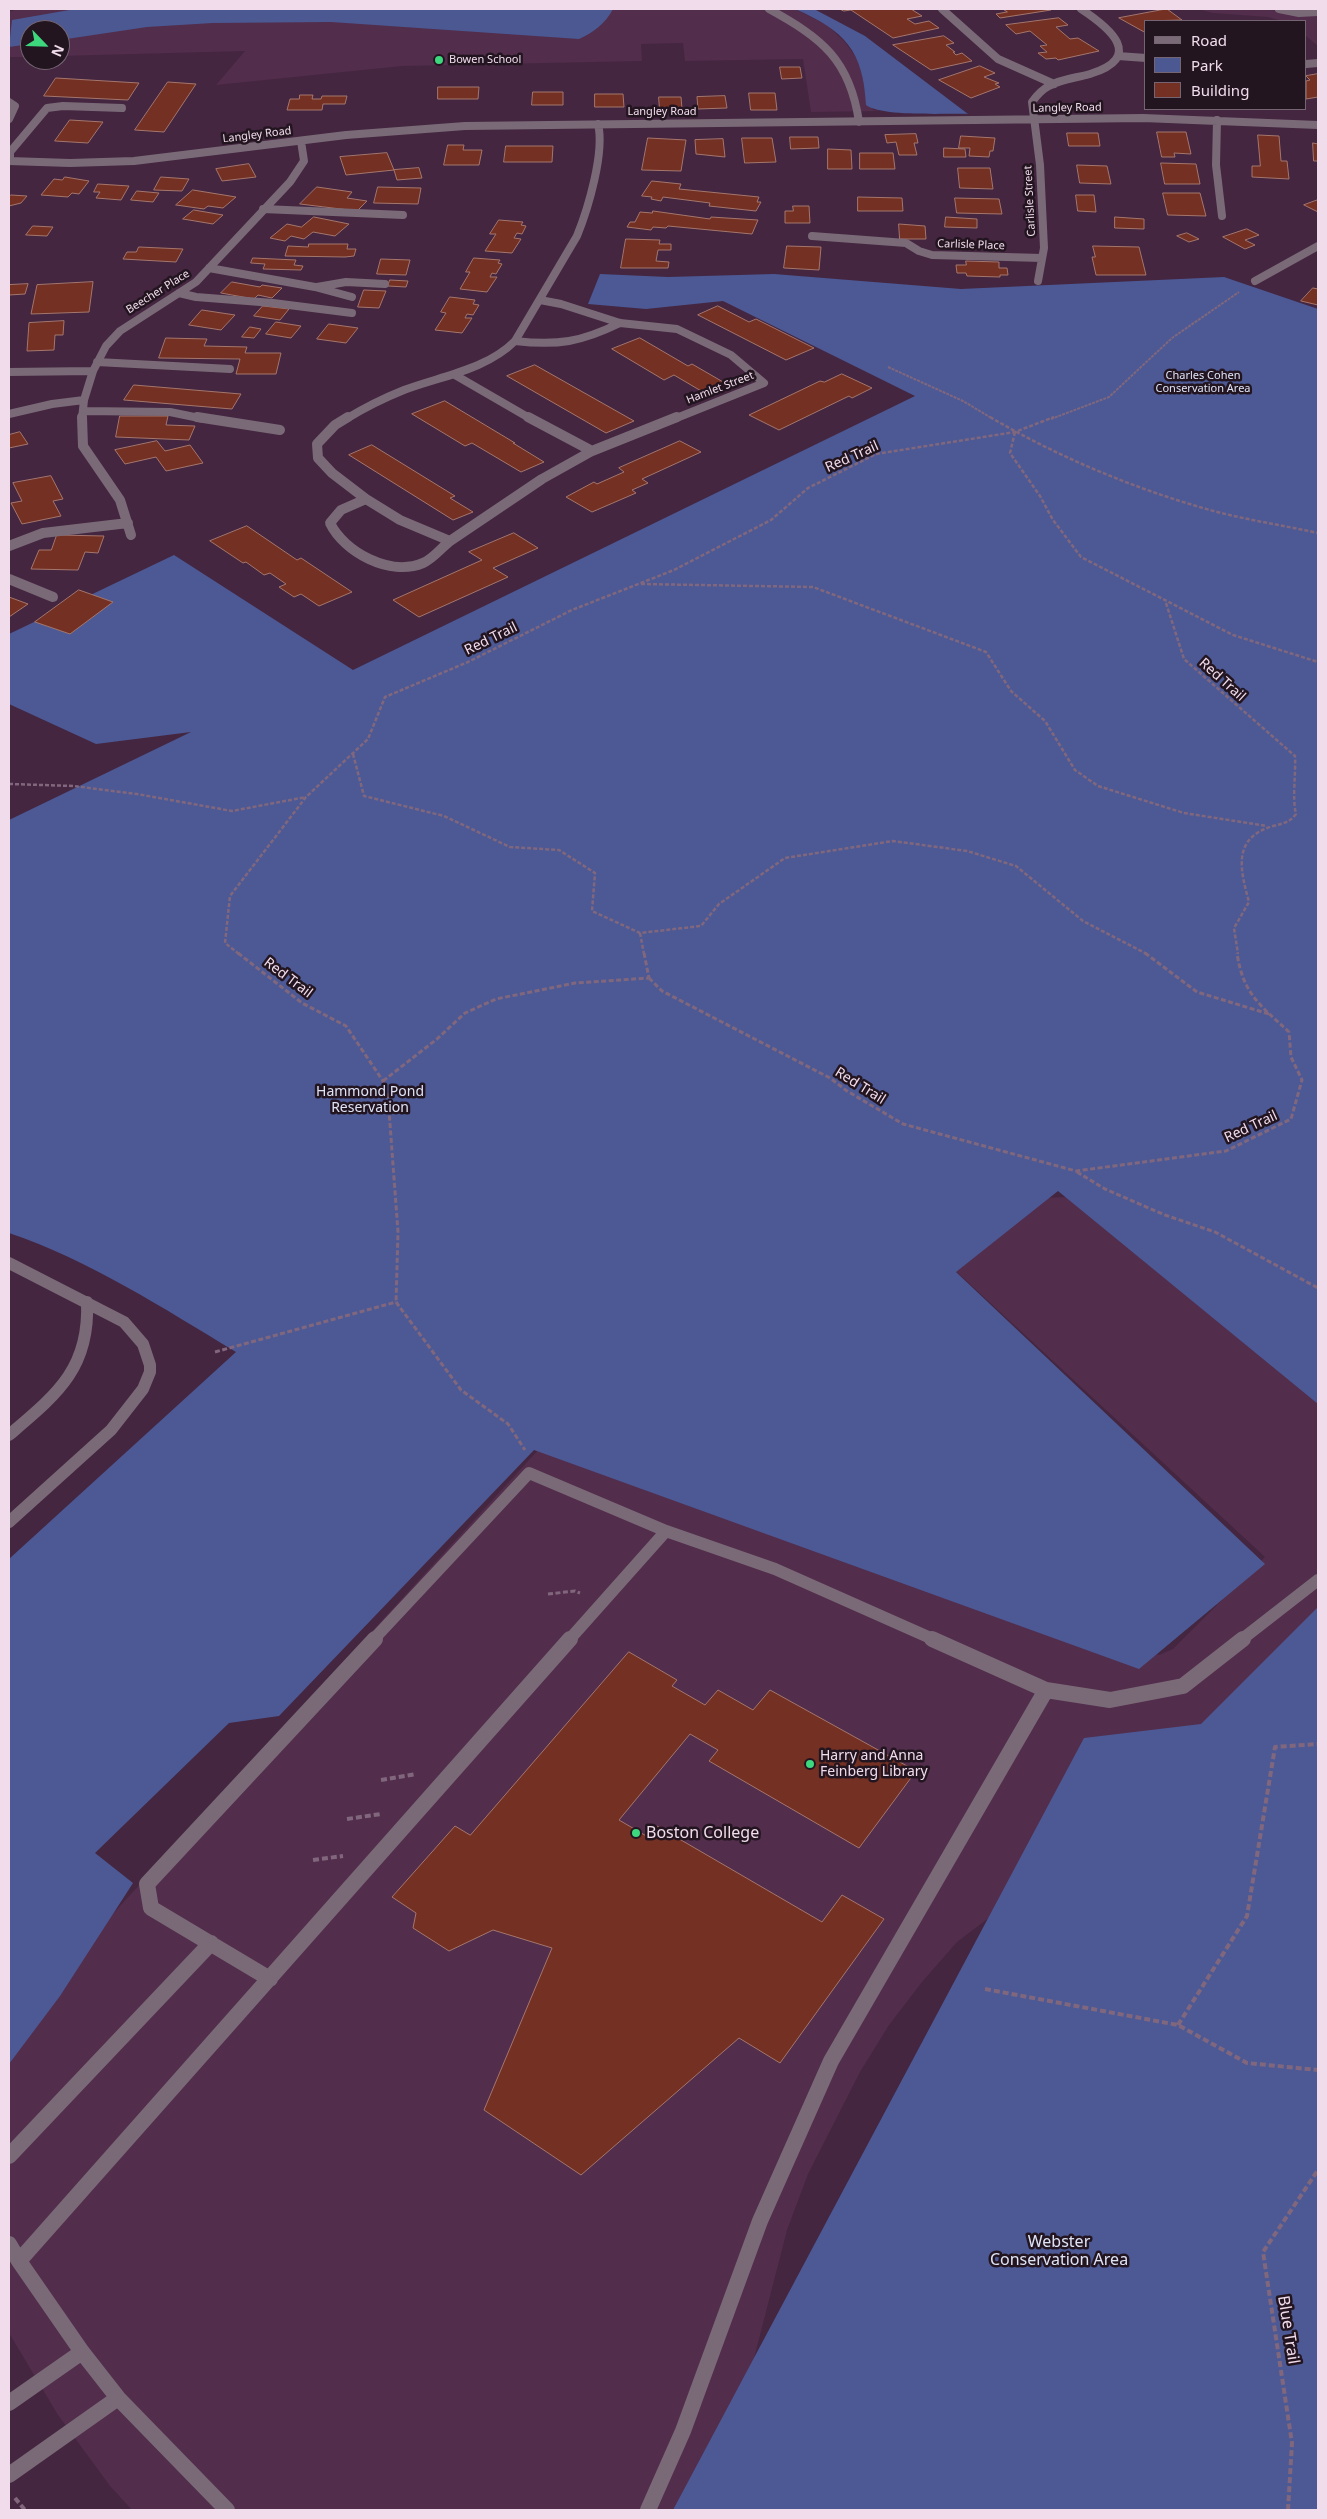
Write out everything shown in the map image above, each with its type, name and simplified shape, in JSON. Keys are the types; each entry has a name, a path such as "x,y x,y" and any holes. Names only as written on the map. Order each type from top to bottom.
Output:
{"street":[{"path":"769,9 803,28 836,60 849,79 859,122"},
{"path":"942,9 998,59 1054,84 1103,68 1118,56 1144,58"},
{"path":"1081,9 1113,32 1119,42 1118,56"},
{"path":"1279,9 1299,13 1318,12"},
{"name":"Carlisle Street","path":"1038,281 1044,248 1040,165 1032,107 1034,97 1054,84"},
{"path":"9,102 15,106 9,119"},
{"path":"10,161 10,152 46,108 63,106 122,108"},
{"name":"Langley Road","path":"10,161 70,163 134,161 440,127 1144,118 1318,126"},
{"path":"1217,120 1216,164 1222,216"},
{"path":"450,541 400,520 366,499 332,473 318,458 317,444 335,425 362,409 405,390 455,375 496,356 515,341 577,236 587,211 593,189 600,132 598,124"},
{"name":"Beecher Place","path":"131,536 118,496 83,446 81,431 84,400 92,371 120,331 146,312 196,282 263,209 300,168 304,155 301,141"},
{"path":"263,209 403,215"},
{"name":"Carlisle Place","path":"812,236 899,242 914,247 919,252 932,255 1042,258"},
{"path":"1255,281 1318,246"},
{"path":"209,268 315,287 352,297"},
{"path":"315,287 336,282 385,284"},
{"path":"179,293 196,297 273,302 352,313"},
{"name":"Hamlet Street","path":"366,499 341,510 330,523 332,531 356,551 375,562 392,566 422,563 450,541 535,484 592,452 764,383 731,355 695,336 677,329 620,323 561,304 540,300"},
{"path":"515,341 552,346 576,343 620,323"},
{"path":"97,362 230,369"},
{"path":"9,372 92,371"},
{"path":"455,375 488,396 592,452"},
{"path":"9,414 52,404 84,400"},
{"path":"83,411 170,412 226,423 280,430"},
{"path":"9,546 44,533 128,523"},
{"path":"9,579 53,597"},
{"path":"9,1264 124,1322 138,1335 147,1352 150,1371 142,1391 106,1436 9,1522"},
{"path":"9,1435 49,1399 77,1365 86,1342 90,1322 87,1302"},
{"path":"270,1979 152,1908 147,1884 529,1473 666,1531 775,1569 1046,1690 1110,1700 1183,1686 1318,1580"},
{"path":"19,2262 666,1531"},
{"path":"648,2510 683,2430 760,2221 831,2061 1046,1690"},
{"path":"9,2156 211,1943"},
{"path":"9,2244 19,2262 82,2352 118,2398 227,2510"},
{"path":"9,2403 82,2352"},
{"path":"9,2475 118,2398"}],"path":[{"name":"Red Trail","path":"396,1302 398,1232 388,1097 383,1081 346,1026 302,1003 225,943 230,896 306,797 368,739 384,697 468,662 572,610 674,570 771,520 808,488 876,454 1015,432 1109,397 1172,338 1255,281"},
{"path":"888,367 963,401 1015,432 1103,472 1155,492 1211,510 1318,533"},
{"path":"1015,432 1010,453 1040,496 1053,520 1081,557 1166,603 1233,635 1318,662"},
{"path":"639,584 813,586 891,618 986,652 1010,691 1045,721 1075,770 1098,786 1184,812 1268,826"},
{"name":"Red Trail","path":"649,978 662,991 800,1065 830,1078 847,1091 903,1124 1034,1158 1076,1171 1226,1151 1291,1119 1302,1080 1291,1057 1289,1032 1251,996 1240,971 1234,928 1249,902 1243,882 1242,853 1253,834 1268,826 1290,822 1296,814 1293,800 1296,792 1295,756 1184,659 1166,603"},
{"path":"353,754 364,796 444,816 510,847 559,850 595,873 592,911 640,933 700,926 719,904 786,858 893,841 967,851 1016,866 1083,921 1145,952 1197,992 1270,1014"},
{"path":"9,784 74,786 137,794 232,811 306,797"},
{"path":"383,1081 437,1039 465,1013 496,999 575,983 649,978 640,933"},
{"path":"1076,1171 1114,1193 1165,1215 1214,1232 1318,1288"},
{"path":"215,1352 396,1302 461,1390 508,1424 524,1446 529,1473"},
{"path":"548,1594 575,1591"},
{"path":"1178,2025 1248,1916 1275,1747 1318,1744"},
{"path":"381,1780 420,1773"},
{"path":"347,1819 385,1813"},
{"path":"313,1860 348,1855"},
{"path":"985,1989 1178,2025 1247,2063 1318,2070"},
{"name":"Blue Trail","path":"1288,2510 1292,2443 1263,2252 1318,2170"},
{"path":"15,2498 25,2510"}],"shaded area":[{"name":"Bowen School","path":"18,9 795,9 827,25 845,42 860,63 865,91 873,110 882,111 811,112 803,59 685,61 683,43 641,44 642,61 402,66 216,85 245,51 70,56 70,20 20,20 20,57 9,57 9,12"},
{"path":"1198,9 1318,9 1318,46 1307,37 1307,20 1278,20 1268,17 1213,13"},
{"name":"Boston College","path":"1066,1197 1318,1385 1318,1667 957,1942 922,1982 889,2025 860,2072 808,2174 787,2230 715,2510 132,2510 110,2486 58,2415 9,2333 9,2027 551,1436 1159,1655 1173,1649 1265,1557 933,1250 1045,1198"}],"green space":[{"path":"75,9 613,9 599,27 579,39 331,22 213,23 147,27 70,39 70,20 20,20 20,45 9,47 12,20"},
{"path":"795,9 814,9 865,36 968,114 899,113 874,109 866,105 861,70 848,45 827,26"},
{"name":"Hammond Pond Reservation","path":"600,274 668,277 774,274 961,289 1224,277 1318,309 1318,1404 1058,1191 956,1272 1265,1564 1139,1669 534,1450 279,1716 229,1723 95,1853 133,1883 60,1996 9,2064 9,1559 236,1352 97,1271 39,1244 9,1233 9,820 191,732 96,744 9,704 9,634 174,555 353,670 915,396 723,301 646,309 588,304"},
{"name":"Webster Conservation Area","path":"1318,1607 1318,2510 673,2510 1084,1738 1201,1724"}],"building":[{"path":"840,9 911,9 922,16 907,19 915,24 929,21 939,28 893,38 851,10 844,11"},
{"path":"1003,9 1051,10 1000,18 996,14 1007,12"},
{"path":"1167,9 1182,20 1144,20 1144,32 1119,18"},
{"path":"1059,18 1068,25 1056,27 1070,39 1078,38 1099,51 1058,60 1056,58 1046,59 1038,53 1047,52 1040,46 1047,45 1030,31 1016,34 1006,25"},
{"path":"944,36 954,43 946,45 956,55 962,53 972,61 931,70 893,45"},
{"path":"980,66 995,73 984,77 999,83 995,84 1000,87 971,98 939,80"},
{"path":"780,67 800,67 802,78 782,79"},
{"path":"1318,74 1318,97 1307,99 1307,81 1310,80 1307,76"},
{"path":"56,78 139,83 128,100 44,96"},
{"path":"168,82 196,84 164,132 135,130"},
{"path":"438,87 479,87 478,99 438,99"},
{"path":"533,92 563,92 563,105 532,105"},
{"path":"749,93 775,93 777,110 751,110"},
{"path":"595,94 623,94 624,107 595,107"},
{"path":"300,95 313,95 312,99 321,99 322,96 347,96 345,104 323,104 322,110 287,110 290,99 299,99"},
{"path":"725,96 727,108 698,109 697,97"},
{"path":"659,97 681,97 682,109 660,110"},
{"path":"70,120 103,122 88,143 55,141"},
{"path":"1157,132 1186,132 1191,154 1174,153 1175,157 1162,157"},
{"path":"1067,133 1098,133 1100,146 1069,146"},
{"path":"916,134 918,143 914,143 917,155 899,155 896,142 887,143 885,135"},
{"path":"1258,135 1279,136 1281,161 1287,161 1289,179 1252,177 1252,166 1260,166"},
{"path":"961,136 995,138 993,151 990,151 989,157 969,156 970,148 959,148"},
{"path":"790,137 818,137 819,148 791,149"},
{"path":"648,138 686,140 681,171 642,170"},
{"path":"742,138 772,138 776,162 745,163"},
{"path":"723,139 725,157 696,154 695,140"},
{"path":"1313,143 1318,144 1318,161 1314,161"},
{"path":"448,145 464,145 463,150 482,150 479,165 444,165"},
{"path":"506,146 553,146 552,162 504,162"},
{"path":"944,148 965,149 966,157 944,157"},
{"path":"828,149 851,150 852,169 828,169"},
{"path":"387,153 394,170 346,175 340,157"},
{"path":"860,153 893,153 895,169 860,169"},
{"path":"1161,163 1196,164 1200,184 1165,184"},
{"path":"249,164 256,177 222,181 216,169"},
{"path":"1077,165 1107,166 1111,184 1080,183"},
{"path":"419,168 422,178 397,180 394,170"},
{"path":"958,168 990,168 993,189 960,188"},
{"path":"65,177 89,181 79,194 72,193 68,197 41,195 54,179 62,180"},
{"path":"161,177 189,179 182,191 154,190"},
{"path":"652,181 681,184 679,189 759,197 757,202 761,202 756,211 709,206 710,203 663,197 661,201 651,199 652,197 642,196"},
{"path":"98,184 129,186 121,200 96,198 100,192 94,192"},
{"path":"317,187 352,192 347,198 367,201 357,211 300,204"},
{"path":"378,187 421,188 418,204 374,203"},
{"path":"193,190 236,197 223,208 208,206 204,209 176,205"},
{"path":"137,191 159,193 153,202 131,200"},
{"path":"1163,193 1200,193 1206,216 1168,215"},
{"path":"11,195 27,196 21,203 9,206 9,197"},
{"path":"1076,195 1094,195 1096,212 1078,211"},
{"path":"858,197 902,198 903,211 858,211"},
{"path":"955,198 999,199 1002,214 957,213"},
{"path":"1318,200 1318,212 1304,205"},
{"path":"793,206 809,206 810,223 785,223 785,211 793,211"},
{"path":"194,210 223,215 213,224 183,219"},
{"path":"653,211 710,219 711,217 758,220 752,234 668,226 666,228 653,227 651,230 627,227 630,222 635,222 640,212 652,213"},
{"path":"314,217 349,224 335,236 313,232 304,239 291,236 285,241 270,238 287,224 301,227"},
{"path":"946,217 977,219 977,228 945,227"},
{"path":"1115,217 1144,219 1144,229 1115,228"},
{"path":"499,220 523,222 521,225 526,226 522,234 517,233 514,238 521,239 512,253 485,251 496,234 490,234"},
{"path":"899,224 925,226 926,239 900,239"},
{"path":"33,226 53,227 47,236 26,235"},
{"path":"1247,229 1259,235 1245,240 1255,245 1245,249 1223,237"},
{"path":"1187,233 1199,239 1189,242 1177,236"},
{"path":"626,239 660,240 659,244 671,244 671,250 658,250 656,261 669,262 668,268 621,268"},
{"path":"309,244 348,244 347,249 356,249 354,256 345,257 285,256 288,246 308,247"},
{"path":"787,246 821,247 819,270 784,268"},
{"path":"1093,246 1139,247 1146,275 1096,275 1092,257 1095,257"},
{"path":"139,247 183,249 176,262 123,259 127,252 136,252"},
{"path":"253,258 296,260 294,265 303,266 301,270 263,269 265,264 251,263"},
{"path":"474,258 500,260 498,263 502,264 496,274 492,273 490,277 497,277 487,292 460,289 470,272 466,272"},
{"path":"381,259 410,260 406,275 377,274"},
{"path":"966,261 999,262 999,268 1007,268 1008,275 1000,275 1000,277 967,276 966,273 957,273 956,265 966,265"},
{"path":"390,280 408,281 406,287 388,286"},
{"path":"93,282 89,312 31,314 37,285"},
{"path":"232,282 260,287 262,285 282,288 272,298 258,295 254,299 221,293"},
{"path":"28,284 25,294 9,295 9,285"},
{"path":"1313,288 1318,289 1318,305 1301,301"},
{"path":"364,290 386,291 379,308 358,307"},
{"path":"450,297 475,300 473,304 479,305 473,315 467,314 465,318 472,318 462,333 435,330 446,313 441,312"},
{"path":"263,306 289,309 280,320 254,316"},
{"path":"718,306 749,322 756,319 814,348 786,360 698,315"},
{"path":"202,310 235,315 221,330 189,325"},
{"path":"64,321 63,335 55,335 54,350 27,351 29,323"},
{"path":"276,322 301,326 291,338 266,334"},
{"path":"329,324 358,328 346,343 317,339"},
{"path":"250,327 261,329 254,338 242,337"},
{"path":"166,338 207,339 204,346 247,347 245,353 281,353 276,374 236,374 240,359 159,358"},
{"path":"640,338 688,366 692,364 730,386 708,395 674,375 664,380 612,349"},
{"path":"535,365 634,421 606,433 507,376"},
{"path":"842,374 872,388 852,398 849,396 779,430 749,415 820,381 824,382"},
{"path":"134,385 241,394 232,409 124,400"},
{"path":"445,401 544,462 521,472 472,443 465,446 412,414"},
{"path":"120,416 168,416 166,425 195,426 189,440 116,437"},
{"path":"20,432 28,444 9,448 9,435"},
{"path":"157,441 165,451 190,445 203,463 166,471 156,457 125,464 115,450"},
{"path":"680,441 701,452 642,479 648,483 632,490 636,493 592,512 566,497 594,482 597,484 624,472 619,468"},
{"path":"372,445 455,496 450,498 473,512 453,520 349,455"},
{"path":"51,476 63,499 53,501 61,516 22,524 11,503 22,501 13,483"},
{"path":"247,526 297,560 301,558 352,592 319,606 301,594 294,597 279,587 286,584 270,573 264,575 210,541"},
{"path":"514,533 538,548 493,568 508,577 419,617 393,600 482,560 469,552"},
{"path":"57,535 104,536 98,553 85,552 78,570 31,569 39,550 51,550"},
{"path":"79,590 113,602 70,634 35,622"},
{"path":"9,597 28,604 9,617"},
{"name":"Boston College","path":"629,1652 677,1680 672,1686 705,1705 718,1690 753,1710 770,1690 916,1771 859,1848 709,1761 718,1750 690,1734 619,1820 648,1837 657,1826 822,1922 842,1895 884,1919 780,2063 739,2038 581,2175 484,2110 552,1948 493,1930 449,1951 413,1928 416,1913 392,1897 455,1826 470,1835"}],"place":[{"name":"Bowen School","path":"439,60"},
{"name":"Harry and Anna Feinberg Library","path":"810,1764"},
{"name":"Boston College","path":"636,1833"}],"park label":[{"name":"Charles Cohen Conservation Area","path":"1203,382"}]}
